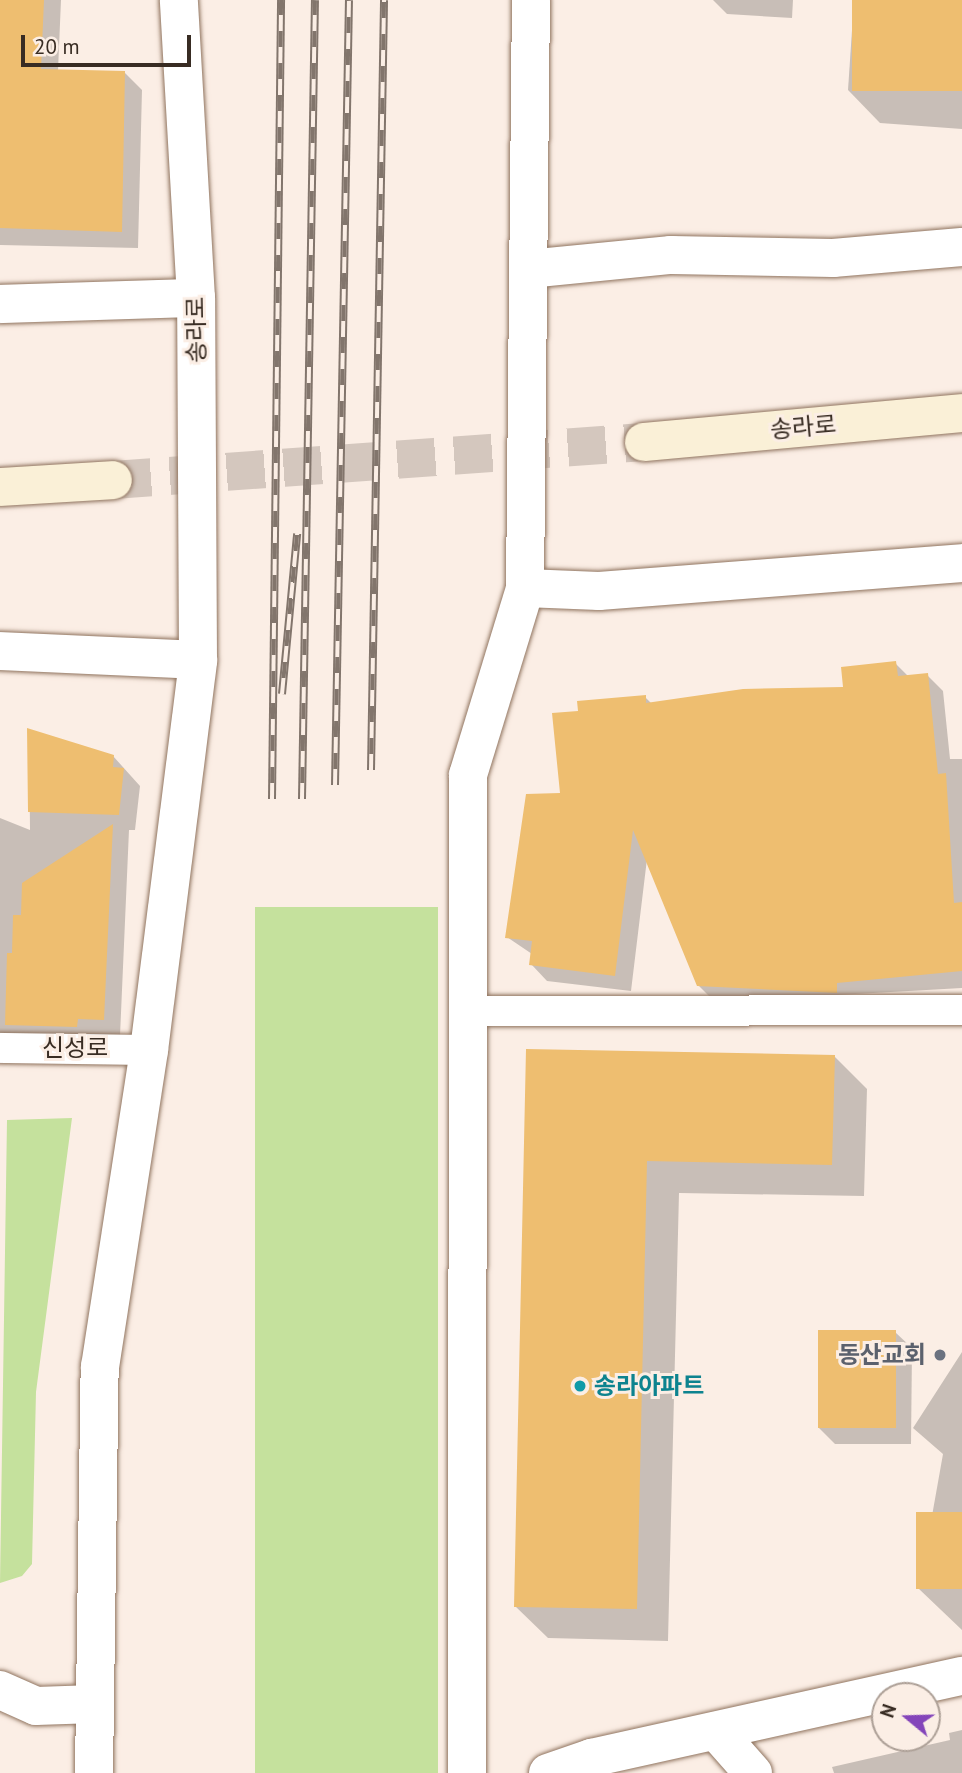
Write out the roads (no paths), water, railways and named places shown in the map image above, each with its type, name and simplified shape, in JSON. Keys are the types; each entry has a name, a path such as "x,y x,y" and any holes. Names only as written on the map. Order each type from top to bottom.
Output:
{"main road":[{"name":"송라로","path":"644,442 962,413"},
{"path":"0,487 113,480"}],"street":[{"name":"송라로","path":"94,1773 100,1367 149,1050 198,660 196,298 179,0"},
{"path":"467,1773 468,775 525,588 531,0"},
{"path":"528,269 671,255 833,257 962,247"},
{"path":"0,304 196,298"},
{"path":"525,588 599,591 962,563"},
{"path":"0,651 198,660"},
{"path":"548,1773 716,1731 962,1676"},
{"path":"0,1690 36,1706 95,1704"},
{"path":"716,1731 753,1773"}],"lane":[{"path":"468,1011 962,1010"},
{"name":"신성로","path":"0,1048 149,1050"}],"tunnel":[{"path":"113,480 644,442"}],"railway":[{"path":"272,799 281,0"},
{"path":"302,799 315,0"},
{"path":"335,785 349,0"},
{"path":"371,770 384,0"},
{"path":"282,694 297,534"}],"place":[{"name":"동산교회","path":"940,1355"},
{"name":"송라아파트","path":"580,1386"}]}
